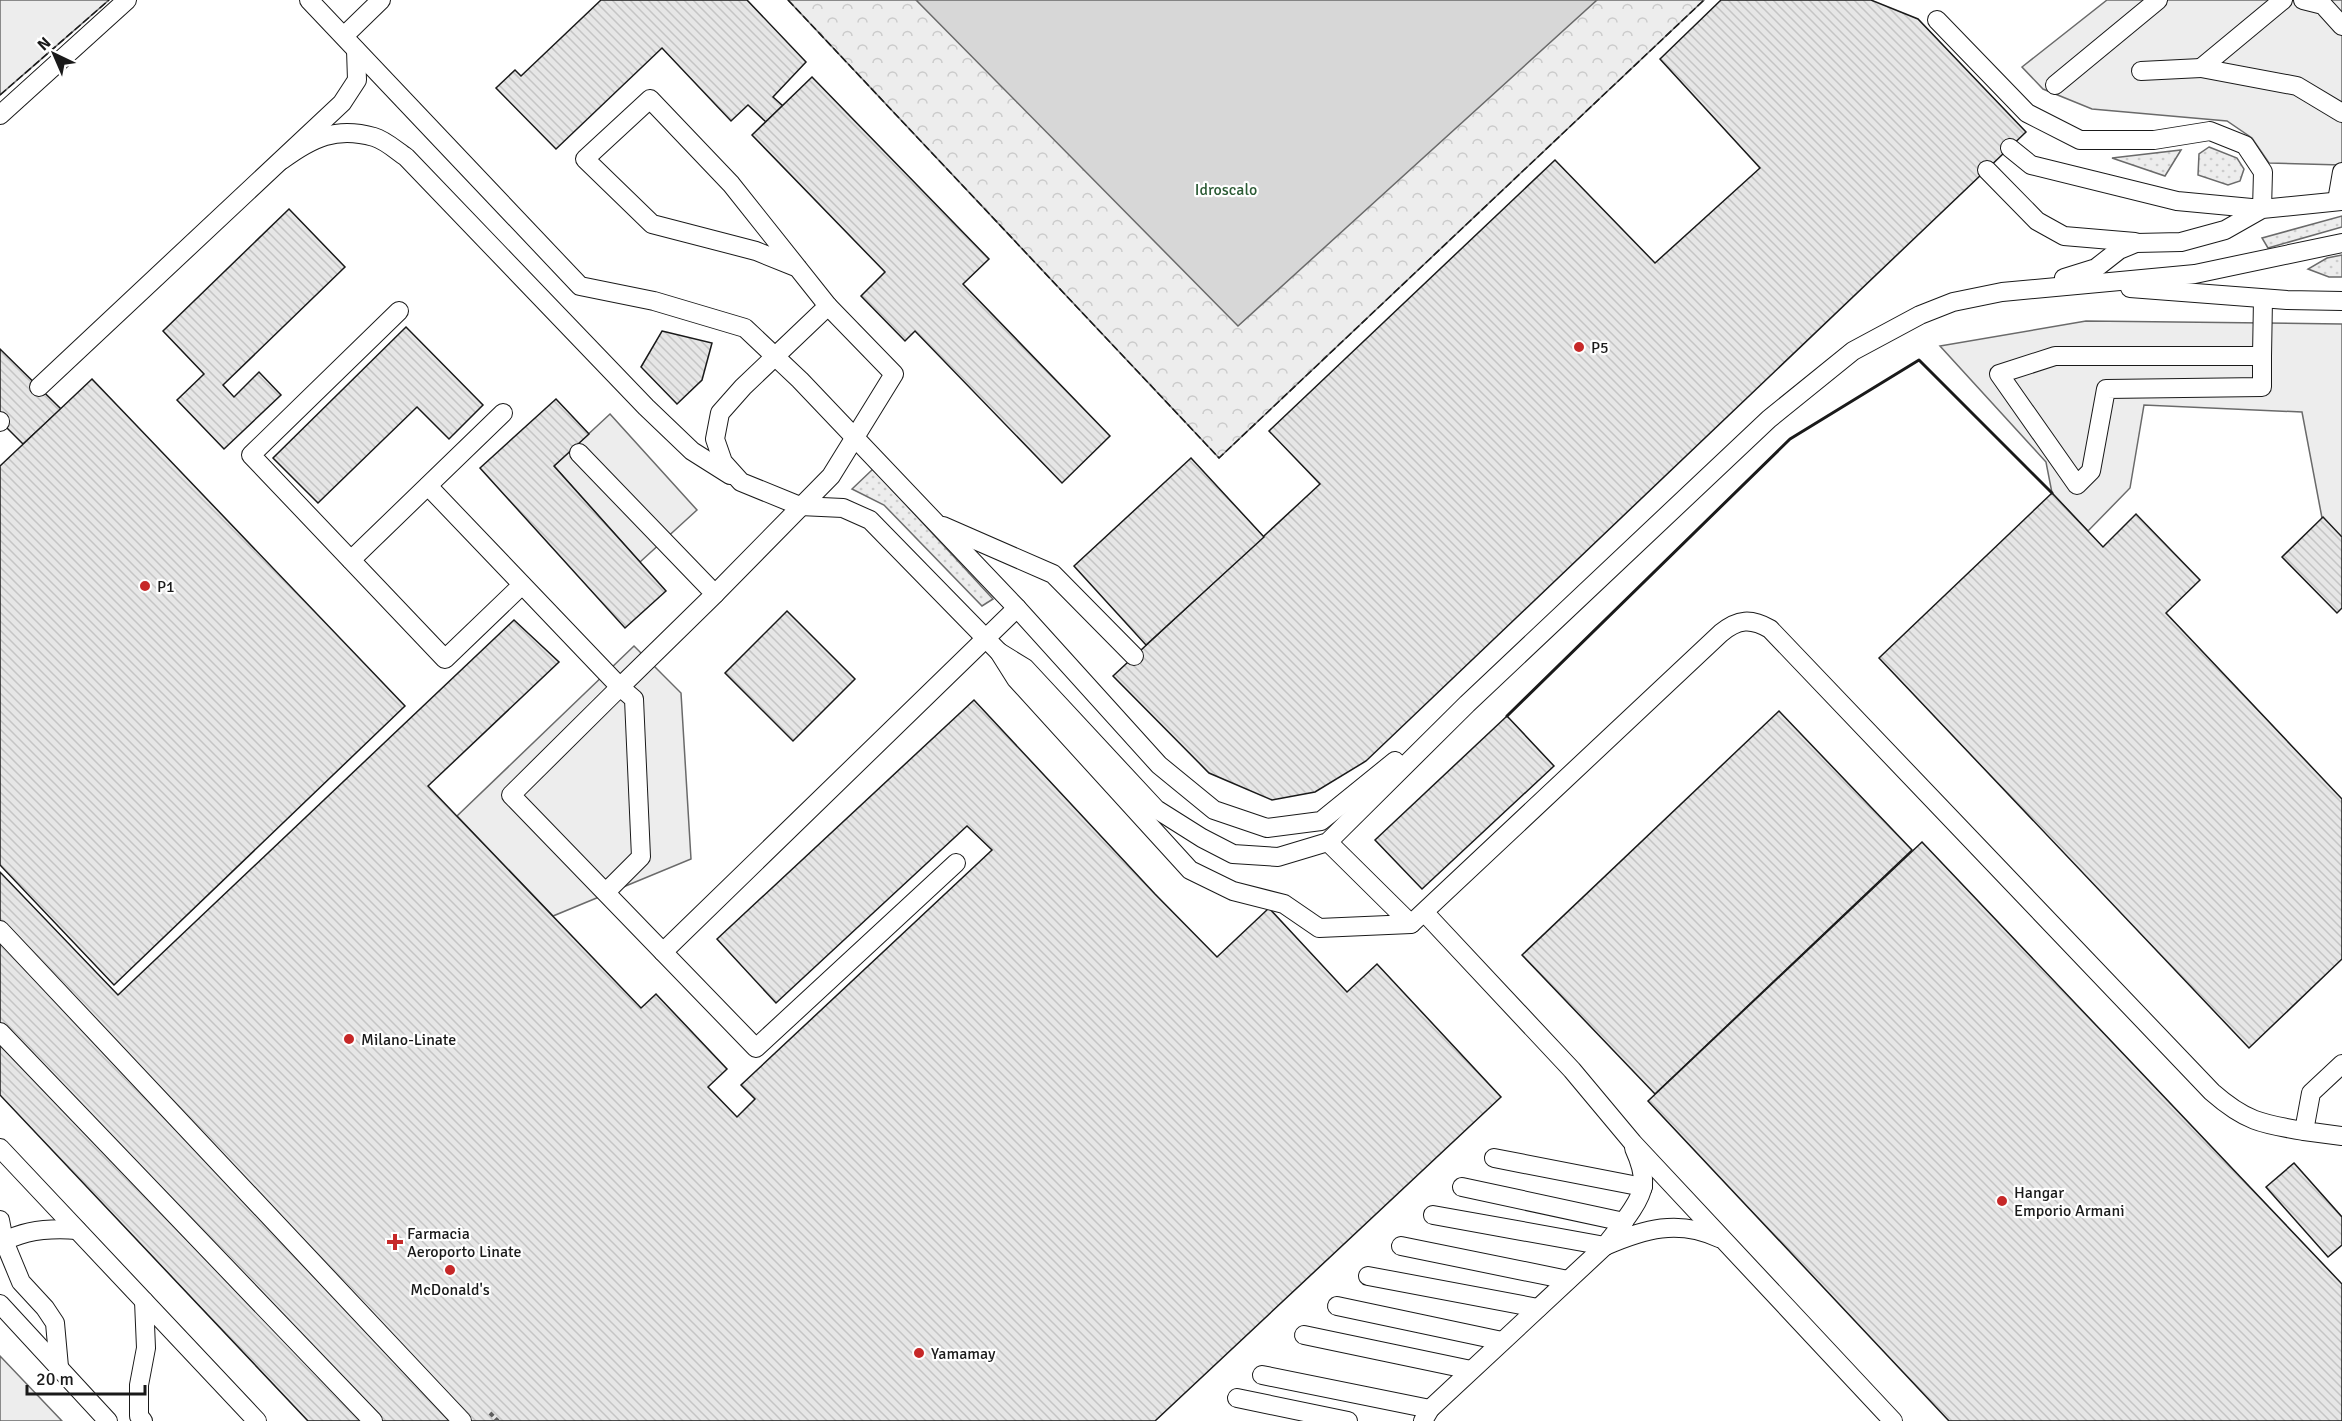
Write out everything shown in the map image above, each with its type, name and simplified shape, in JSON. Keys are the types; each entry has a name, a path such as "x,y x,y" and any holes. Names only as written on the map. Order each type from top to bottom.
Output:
{"lane":[{"path":"0,115 127,0"},
{"path":"309,0 580,286 654,301 745,328 855,437 1017,608 1159,765 1214,810 1267,828 1321,821 1467,704"},
{"path":"39,387 282,160 351,91 357,80 350,43 381,0"},
{"path":"2055,85 2158,0"},
{"path":"2201,68 2283,0"},
{"path":"2303,0 2323,5 2342,26"},
{"path":"1937,20 2027,113 2080,140 2154,140 2210,131 2245,145 2263,172 2262,209"},
{"path":"2141,71 2201,68 2297,86 2342,113"},
{"path":"798,268 756,251 652,224 585,159 650,99 731,184 798,268 828,306 894,374 831,476 511,795 756,1048 956,863"},
{"path":"282,160 310,139 341,132 376,137 406,157 646,407 692,451 741,482 800,506 843,508 870,520 999,652 1016,679 1190,870 1233,891 1284,904 1319,928 1411,924 1721,633 1735,622 1756,621 1770,629 2212,1092 2234,1111 2258,1123 2342,1136"},
{"path":"2010,148 2031,165 2165,198 2262,209 2339,201 2342,172"},
{"path":"1987,170 2037,221 2064,237 2136,243 2181,242 2225,230 2262,209"},
{"path":"2029,290 2096,268 2119,250 2136,243"},
{"path":"999,652 1025,668 1156,809 1202,838 1233,854 1278,857 1329,842 1467,704 1770,419 1853,351 1920,315 1953,302 2077,284 2194,274 2342,243"},
{"path":"2077,284 2263,299 2342,301"},
{"path":"2287,300 2342,290"},
{"path":"2262,356 2055,356 1999,374 2077,485 2091,471 2106,389 2262,387 2263,299"},
{"path":"741,482 723,462 715,439 720,413 828,306"},
{"path":"399,311 251,455 445,659 522,585"},
{"path":"351,560 503,413"},
{"path":"579,453 715,594"},
{"path":"428,486 634,699 641,857 606,892"},
{"path":"936,523 1053,574 1134,656"},
{"path":"663,952 1017,608"},
{"path":"1329,842 1411,924"},
{"path":"1425,913 1572,1070 1633,1143 1893,1421"},
{"path":"0,930 462,1421"},
{"path":"0,1032 373,1421"},
{"path":"2304,1131 2311,1093 2342,1064"},
{"path":"1262,1375 1426,1415 1471,1370 1605,1246 1624,1222 1643,1186 1641,1165 1633,1143"},
{"path":"0,1148 257,1421"},
{"path":"1494,1158 1643,1186"},
{"path":"1462,1187 1624,1222"},
{"path":"1433,1215 1605,1246 1626,1236 1679,1226 1699,1228 1724,1239"},
{"path":"0,1220 2,1243 21,1282 45,1308 55,1323 59,1367"},
{"path":"2,1243 41,1230 57,1228 77,1230"},
{"path":"1401,1246 1568,1280"},
{"path":"1368,1276 1538,1308"},
{"path":"143,1421 139,1416 140,1385 146,1348 144,1301"},
{"path":"0,1304 108,1421"},
{"path":"1337,1306 1502,1341"},
{"path":"1304,1335 1471,1370"},
{"path":"1237,1398 1348,1421"}],"green space":[{"name":"Idroscalo","path":"788,0 1704,0 1219,458"},
{"path":"2209,147 2237,158 2244,169 2240,181 2228,185 2198,175 2199,154"},
{"path":"2181,150 2165,176 2112,158"},
{"path":"2342,216 2342,227 2268,248 2262,238"},
{"path":"2342,255 2342,277 2329,277 2308,269 2327,258"},
{"path":"873,469 993,599 982,606 884,505 852,489"}],"shaded area":[{"path":"0,0 109,0 0,95"},
{"name":"Idroscalo","path":"916,0 1597,0 1238,326"},
{"path":"2107,0 2342,0 2342,165 2269,163 2252,138 2227,121 2092,109 2043,89 2022,67"},
{"path":"2086,321 2342,324 2342,540 2322,518 2302,412 2144,405 2130,488 2088,531 2052,493 2046,462 1940,346"},
{"path":"610,414 697,510 640,562 554,466"},
{"path":"634,646 681,693 691,859 553,916 457,816"},
{"path":"0,1356 62,1421 0,1421"}],"building":[{"path":"601,0 747,0 806,62 773,97 783,106 766,122 748,105 731,121 662,48 556,149 496,88 515,70 521,76"},
{"name":"P5","path":"1721,0 1871,0 1918,19 2026,132 1366,761 1315,792 1272,800 1209,773 1113,676 1320,484 1269,431 1555,160 1655,263 1760,168 1660,59"},
{"path":"812,77 989,259 963,284 1110,436 1062,483 915,331 905,341 861,296 885,272 752,135"},
{"path":"289,209 345,267 223,385 234,397 259,372 281,395 224,449 177,400 204,374 163,331"},
{"path":"406,327 483,405 449,439 417,407 318,503 273,458"},
{"path":"662,331 712,343 702,380 677,404 641,367"},
{"path":"0,349 61,409 23,444 0,421"},
{"name":"P1","path":"92,379 405,706 114,985 0,865 0,466"},
{"path":"556,399 589,434 554,466 666,591 625,628 480,468"},
{"path":"1191,458 1264,537 1146,645 1074,566"},
{"path":"2052,493 2103,547 2136,514 2200,580 2166,613 2342,799 2342,959 2249,1048 1879,658"},
{"path":"2323,517 2342,537 2342,608 2337,613 2282,557"},
{"path":"787,611 855,679 793,741 725,673"},
{"name":"Milano-Linate","path":"514,620 559,662 428,786 641,1008 656,994 727,1069 708,1087 737,1117 755,1099 741,1085 992,850 967,826 776,1003 717,939 974,700 1217,957 1269,908 1347,992 1377,964 1501,1097 1155,1421 308,1421 0,1095 0,872 118,995"},
{"path":"1779,711 1912,850 1655,1094 1522,955"},
{"path":"1507,716 1554,766 1422,889 1375,840"},
{"name":"Hangar Emporio Armani","path":"1922,842 2342,1284 2342,1421 1949,1421 1648,1101"},
{"path":"2294,1163 2342,1217 2342,1245 2328,1257 2266,1187"}],"fence":[{"path":"0,95 109,0"},
{"path":"788,0 1219,458 1704,0"}],"wall":[{"path":"1507,716 1790,439 1919,360 2052,493"}],"place":[{"name":"P5","path":"1579,347"},
{"name":"P1","path":"145,586"},
{"name":"Milano-Linate","path":"349,1039"},
{"name":"Hangar Emporio Armani","path":"2002,1201"},
{"name":"Farmacia Aeroporto Linate","path":"395,1242"},
{"name":"McDonald's","path":"450,1270"},
{"name":"Yamamay","path":"919,1353"}]}
